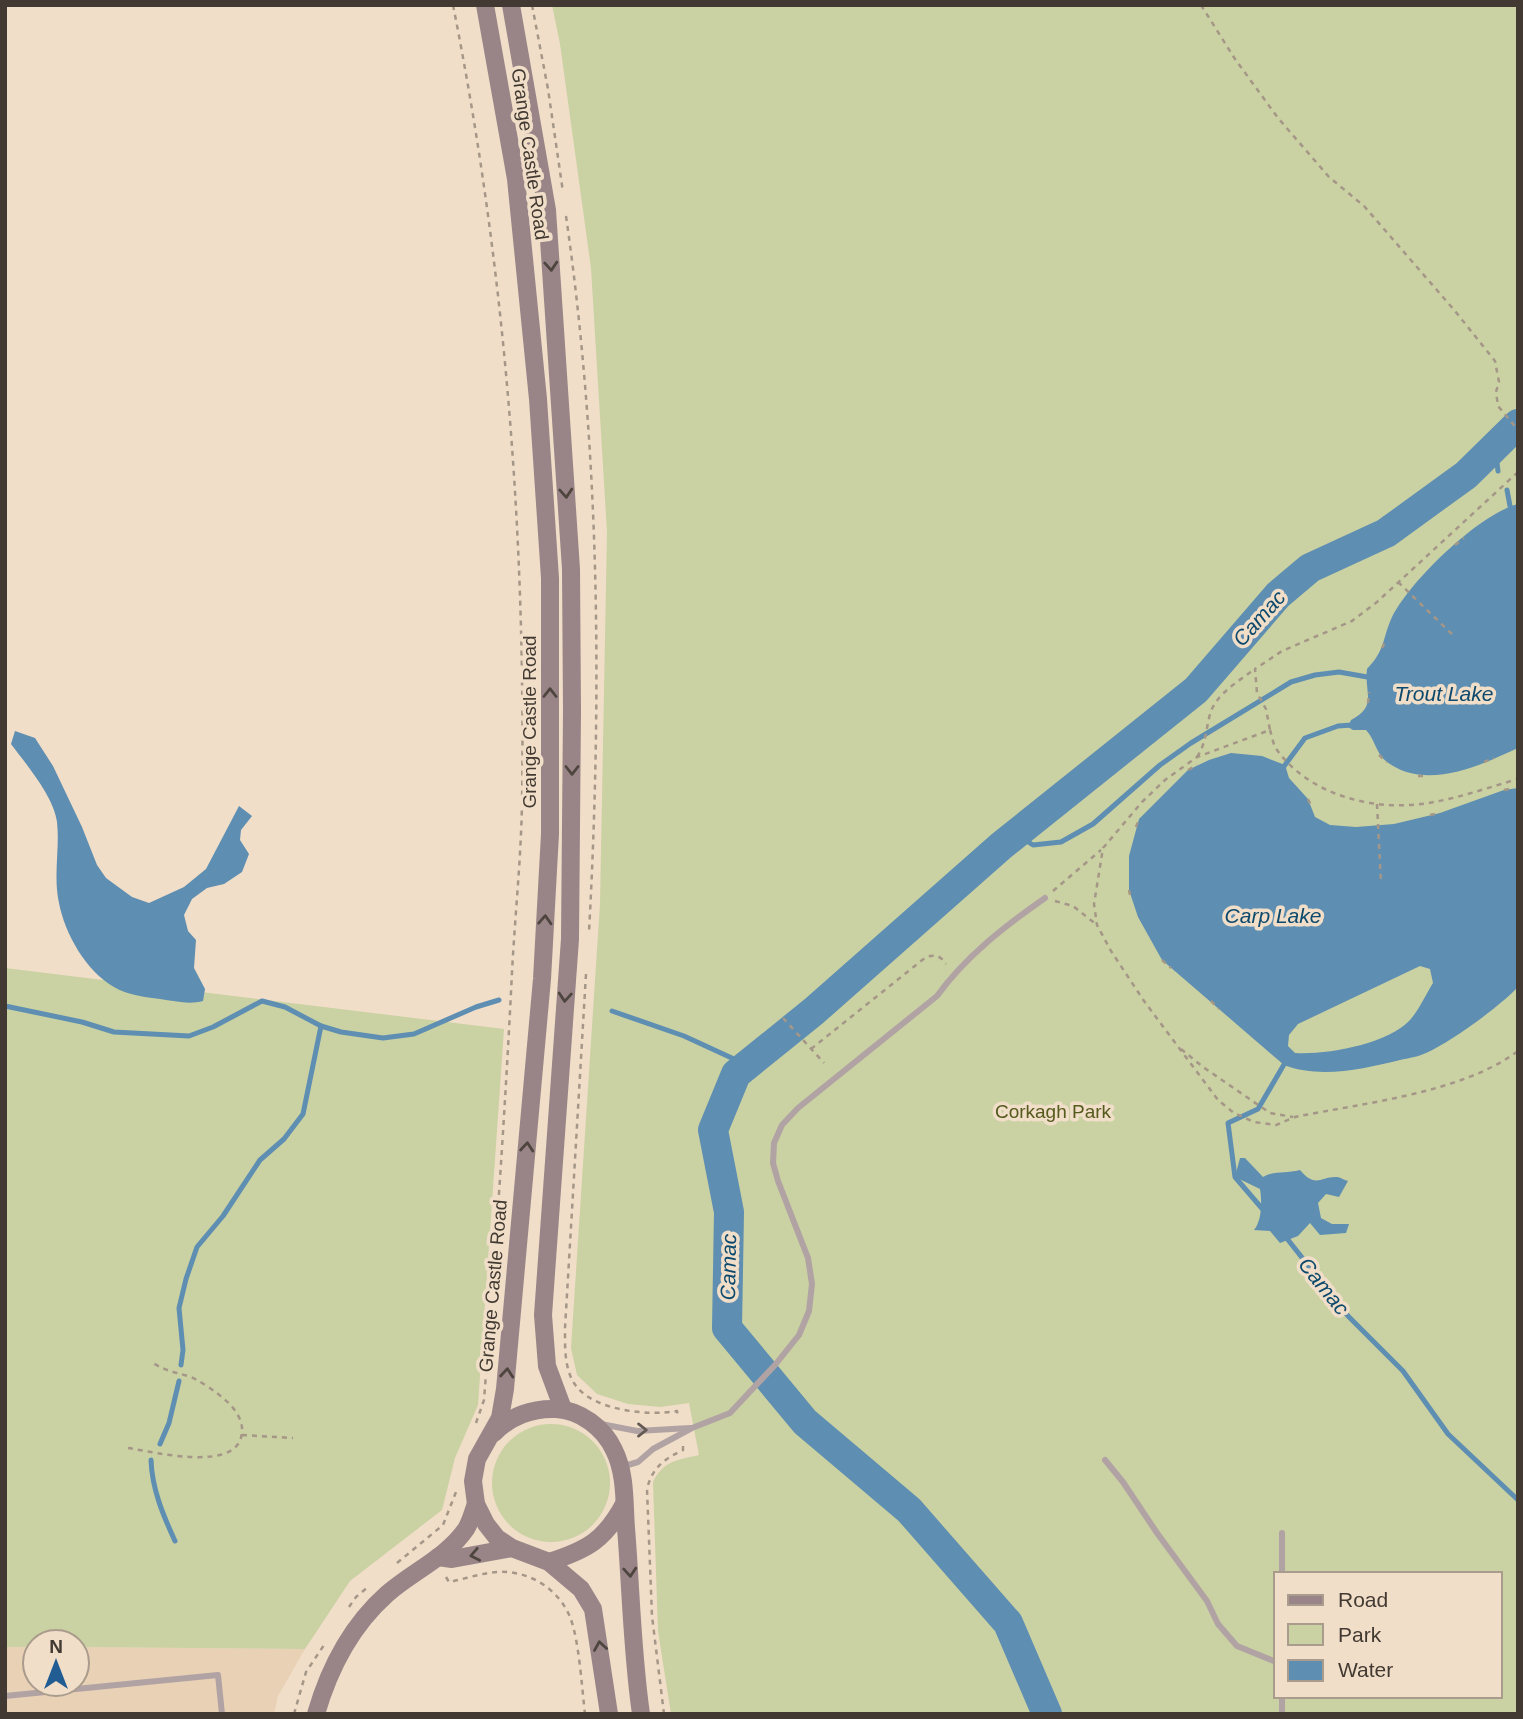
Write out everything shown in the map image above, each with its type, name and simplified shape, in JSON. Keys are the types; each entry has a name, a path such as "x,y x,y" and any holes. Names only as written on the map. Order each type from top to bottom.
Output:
{"main road":[{"name":"Grange Castle Road","path":"485,5 516,179 537,386 550,578 550,834 542,979 505,1389 500,1418 477,1459 473,1481 477,1504 486,1524 498,1538 512,1548 549,1562 581,1589 593,1609 609,1714"},
{"name":"Grange Castle Road","path":"489,1438 504,1423 523,1414 543,1409 563,1409 547,1366 543,1315 570,939 571,569 547,210 512,5"},
{"path":"563,1409 593,1423 614,1449 620,1467 624,1483 631,1578 634,1670 641,1714"},
{"path":"316,1714 332,1667 363,1620 386,1595 438,1557 466,1528 477,1504"},
{"path":"549,1562 586,1549 603,1536 624,1504"},
{"path":"438,1557 452,1559 512,1548"}],"lane":[{"path":"620,1467 638,1462 653,1449 692,1427 730,1413 799,1335 809,1311 812,1284 808,1258 773,1163 774,1143 782,1125 798,1108 937,996 953,974 1002,928 1045,898"},
{"path":"593,1423 637,1431 692,1427"},
{"path":"1105,1460 1207,1601 1218,1625 1237,1646 1274,1661"},
{"path":"1282,1533 1282,1572"},
{"path":"5,1696 218,1675 222,1714"}],"path":[{"path":"453,5 473,107 486,194 513,456 520,638 522,805 505,1113 484,1400 476,1423"},
{"path":"1201,5 1235,59 1278,118 1329,177 1364,206 1495,361 1499,382 1496,392 1498,406 1518,430"},
{"path":"1198,757 1204,746 1211,711 1217,700 1282,651 1352,621 1377,602 1518,472"},
{"path":"1455,545 1464,538"},
{"path":"1398,582 1455,637"},
{"path":"1382,648 1386,640"},
{"path":"1255,669 1257,693 1266,709 1269,730 1276,749 1295,767 1334,794 1377,804 1433,803 1518,779"},
{"path":"1368,703 1369,692"},
{"path":"1045,898 1103,848 1149,794 1165,780 1198,757 1269,730"},
{"path":"1379,755 1387,762"},
{"path":"1484,762 1494,758"},
{"path":"1188,771 1197,765"},
{"path":"1418,776 1428,776"},
{"path":"1504,790 1514,788"},
{"path":"1308,799 1312,808"},
{"path":"1377,804 1381,884"},
{"path":"1430,814 1440,813"},
{"path":"1136,827 1139,819"},
{"path":"1097,925 1094,904 1103,848"},
{"path":"1129,890 1131,900"},
{"path":"1045,898 1073,906 1097,925 1131,981 1218,1100 1254,1122 1276,1125 1294,1117 1436,1088 1487,1071 1518,1051"},
{"path":"811,1049 926,957 938,956 946,964"},
{"path":"1162,960 1171,968"},
{"path":"1211,1000 1219,1009"},
{"path":"783,1018 824,1063"},
{"path":"1176,1044 1203,1067 1269,1112 1294,1117"},
{"path":"128,1448 209,1457 226,1454 239,1446 242,1424 237,1413 224,1399 190,1376 170,1373 153,1363"},
{"path":"665,1413 677,1411 679,1421"},
{"path":"242,1435 293,1438"},
{"path":"664,1714 652,1616 647,1489 650,1475 663,1461 675,1454"},
{"path":"425,1540 443,1525 457,1491"},
{"path":"449,1582 498,1572 527,1576 546,1585 561,1601 571,1618 585,1714"}],"shaded area":[{"path":"5,1647 21,1647 21,1698 91,1698 91,1647 305,1649 278,1696 274,1714 5,1714"}],"green space":[{"name":"Corkagh Park","path":"552,5 1518,5 1518,1714 671,1714 658,1631 653,1482 666,1466 677,1460 699,1455 689,1403 660,1407 628,1404 597,1394 577,1375 571,1348 600,904 607,532 591,268 560,44"},
{"path":"5,968 504,1029 478,1405 455,1458 442,1510 350,1581 305,1649 91,1647 91,1628 21,1628 21,1647 5,1647"},
{"path":"551,1424 562,1425 584,1434 600,1450 609,1472 609,1494 600,1516 584,1532 562,1541 551,1542 540,1541 518,1532 502,1516 493,1494 492,1483 493,1472 502,1450 518,1434 540,1425"}],"water":[{"name":"Trout Lake","path":"1518,504 1518,748 1487,762 1452,773 1418,775 1402,770 1383,759 1366,730 1353,730 1348,727 1351,720 1364,710 1367,704 1367,669 1381,650 1392,617 1414,585 1466,535 1502,510"},
{"path":"15,731 35,738 53,766 97,865 106,878 132,897 149,903 184,887 206,869 239,806 252,816 241,830 240,840 249,854 242,872 224,884 207,888 192,899 184,915 188,931 196,940 194,968 205,989 203,1001 182,1002 125,992 104,980 78,951 66,927 59,903 58,832 55,812 38,781 11,744"},
{"name":"Carp Lake","path":"1231,753 1262,756 1285,765 1289,778 1308,799 1315,817 1330,825 1356,827 1394,824 1440,813 1504,790 1518,788 1518,987 1461,1033 1420,1056 1371,1067 1327,1072 1284,1065 1162,960 1138,917 1129,890 1129,856 1139,819 1188,770","holes":["1420,966 1430,969 1433,983 1416,1012 1410,1020 1387,1036 1372,1042 1323,1052 1295,1053 1288,1046 1289,1035 1298,1024"]},
{"path":"1240,1158 1245,1158 1263,1177 1300,1170 1310,1179 1337,1177 1348,1181 1339,1197 1326,1194 1318,1203 1321,1218 1332,1224 1349,1224 1346,1233 1320,1235 1310,1223 1298,1236 1280,1243 1270,1231 1254,1230 1261,1211 1260,1189 1235,1177"}],"waterway":[{"name":"Camac","path":"1047,1714 1008,1623 909,1510 805,1422 727,1328 729,1212 713,1130 736,1074 814,1011 1001,846 1196,690 1278,595 1310,568 1386,533 1466,475 1518,424"},
{"path":"1495,447 1498,471"},
{"path":"1507,490 1510,506 1518,519"},
{"name":"Camac","path":"1016,834 1033,845 1061,842 1093,824 1160,765 1191,743 1291,682 1339,672 1373,678"},
{"name":"Camac","path":"1282,769 1305,738 1338,726 1352,725"},
{"path":"5,1006 82,1022 114,1032 189,1036 213,1027 262,1001 285,1007 321,1026 383,1038 414,1034 499,1000"},
{"path":"612,1011 684,1036 747,1065"},
{"path":"181,1365 183,1350 179,1308 197,1247 223,1216 260,1160 284,1139 303,1114 321,1026"},
{"name":"Camac","path":"1265,1212 1235,1177 1228,1123 1258,1109 1286,1061"},
{"name":"Camac","path":"1285,1236 1348,1316 1403,1371 1448,1434 1518,1500"},
{"path":"160,1444 169,1423 179,1381"},
{"path":"151,1460 156,1492 175,1541"}]}
